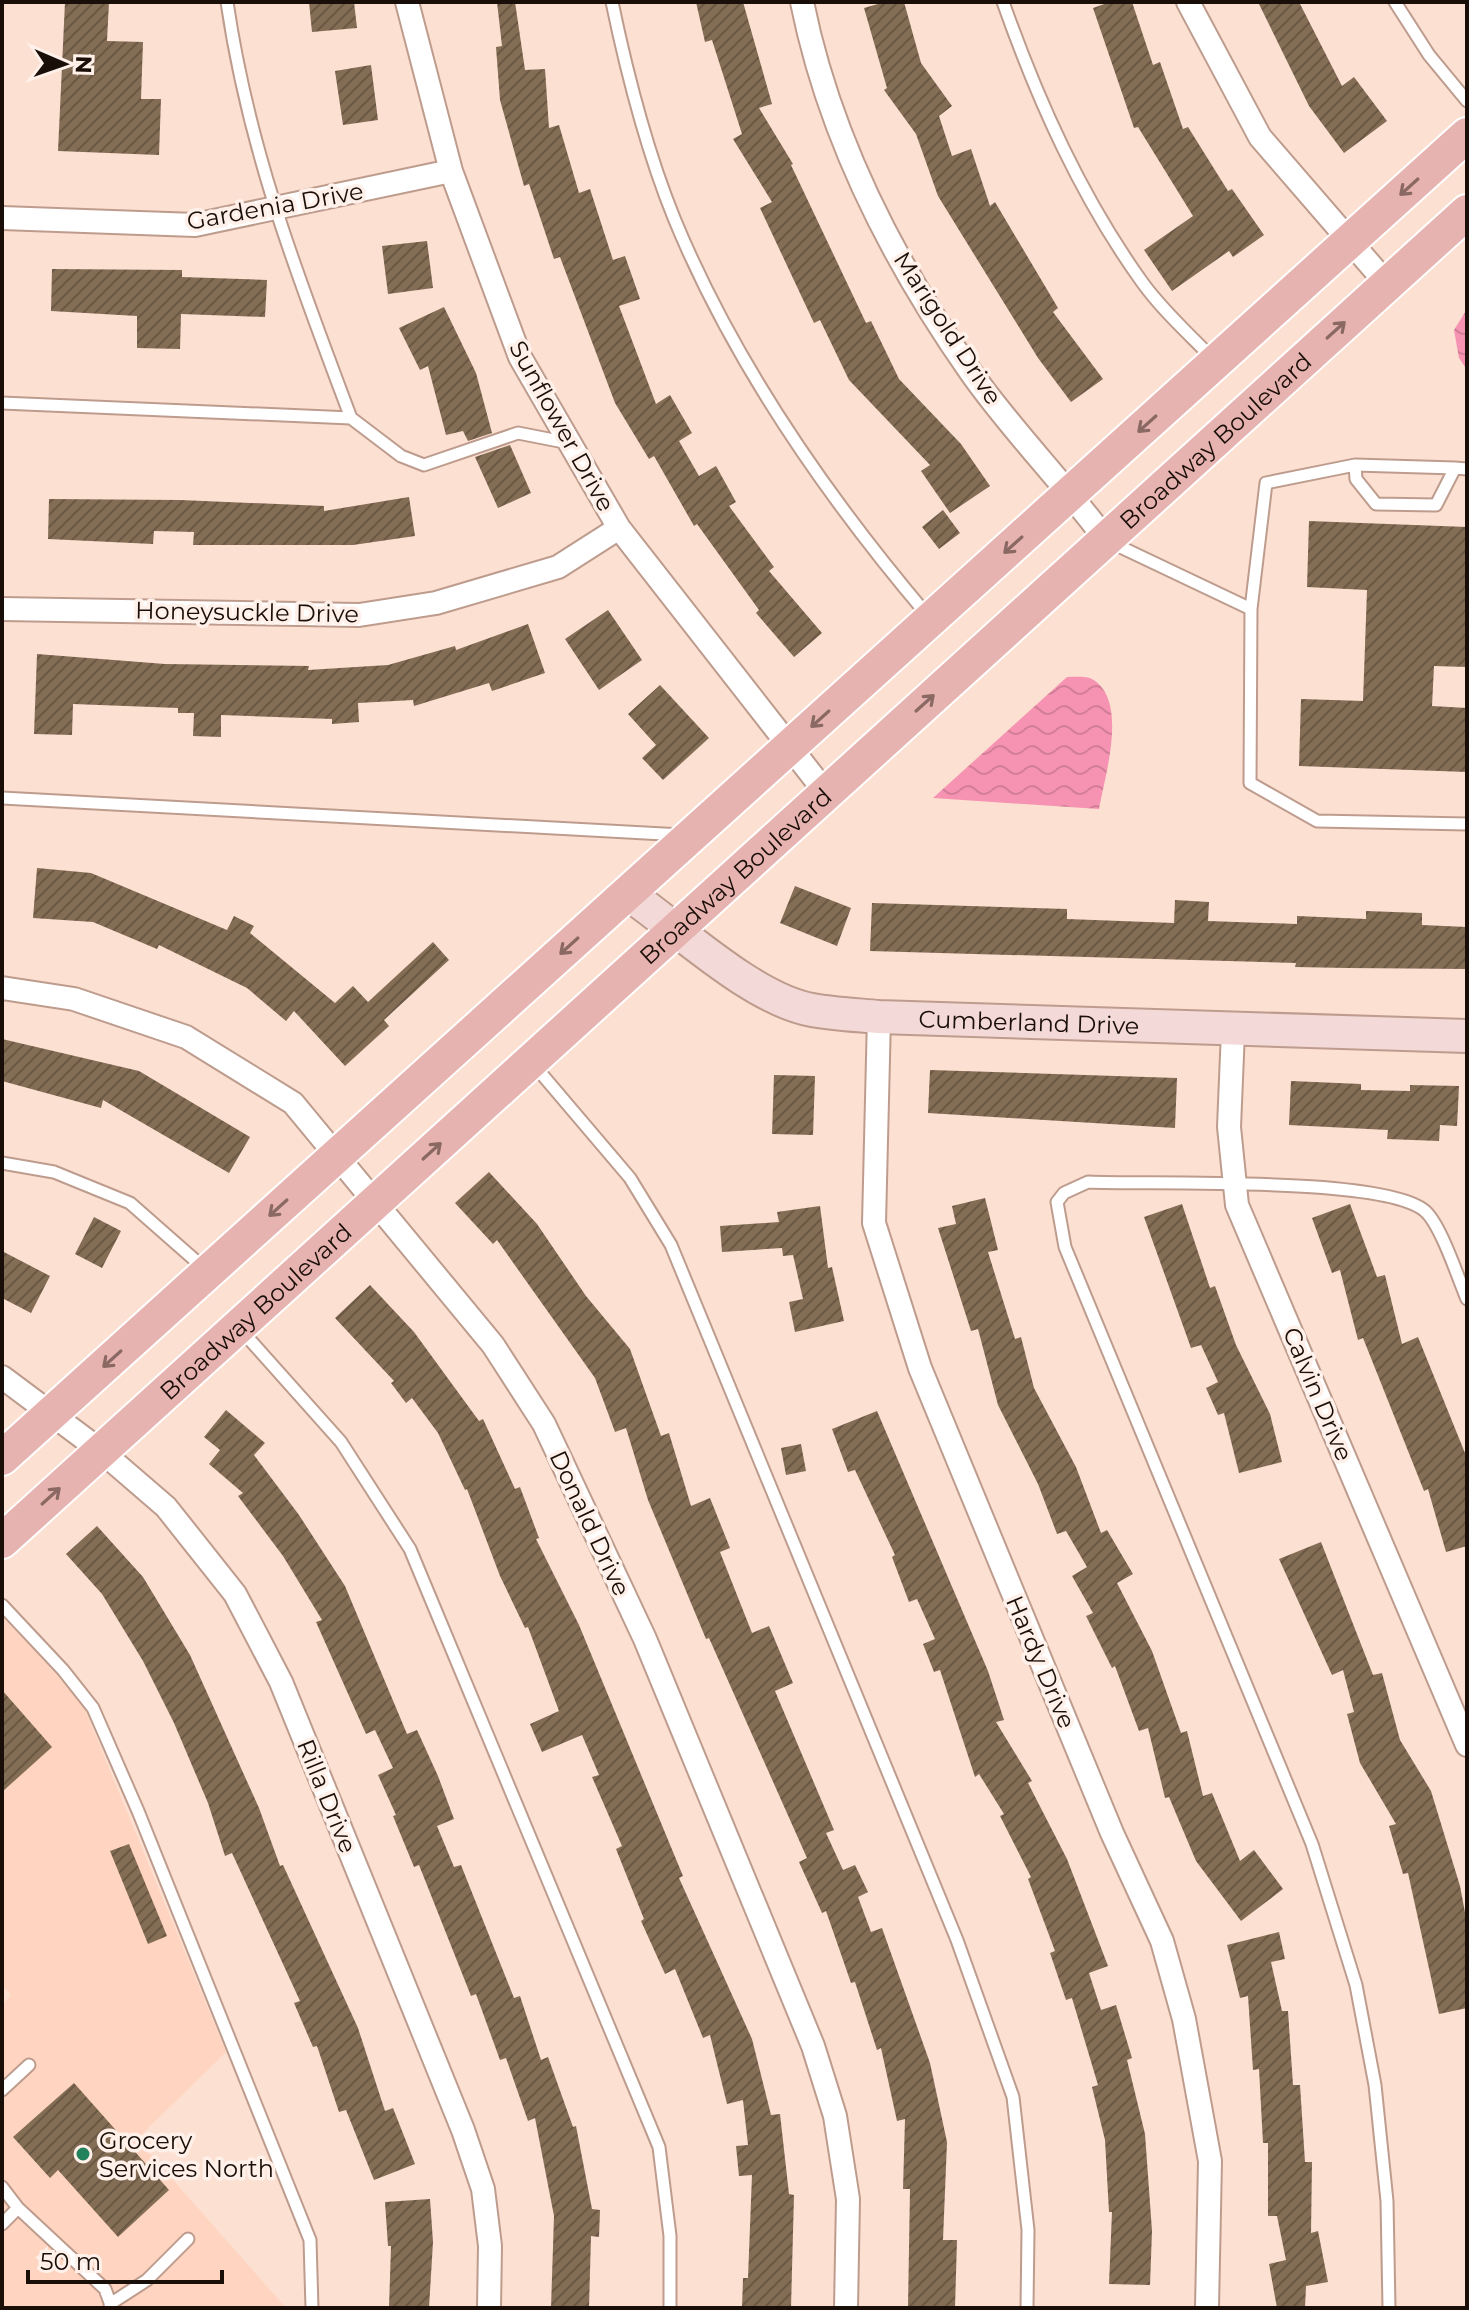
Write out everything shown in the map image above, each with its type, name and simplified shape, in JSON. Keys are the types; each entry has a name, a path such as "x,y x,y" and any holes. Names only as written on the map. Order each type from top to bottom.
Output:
{"main road":[{"path":"2,1458 1467,135"},
{"name":"Broadway Boulevard","path":"2,1541 1467,212"}],"street":[{"name":"Sunflower Drive","path":"407,2 451,171 520,357 619,528 826,793"},
{"name":"Marigold Drive","path":"802,2 812,51 860,181 913,284 974,377 1106,540"},
{"path":"1188,2 1260,137 1387,284"},
{"name":"Gardenia Drive","path":"2,218 195,225 451,171"},
{"name":"Honeysuckle Drive","path":"2,609 359,615 436,603 558,567 619,528"},
{"name":"Cumberland Drive","path":"627,893 678,928 739,979 810,1010 879,1017 1233,1031 1467,1036"},
{"name":"Donald Drive","path":"2,988 74,999 186,1037 293,1103 493,1345 544,1424 645,1639 813,2046 835,2116 848,2199 846,2308"},
{"name":"Hardy Drive","path":"879,1017 874,1223 920,1368 1112,1833 1162,1941 1184,2019 1210,2161 1207,2308"},
{"name":"Calvin Drive","path":"1233,1031 1229,1127 1237,1205 1467,1745"},
{"name":"Rilla Drive","path":"2,1377 101,1451 166,1507 235,1594 281,1682 463,2130 483,2189 490,2246 489,2308"}],"lane":[{"path":"227,2 255,145 273,210 351,418 401,456 424,465 518,433 569,443"},
{"path":"612,2 628,77 674,217 714,300 781,421 872,550 931,619"},
{"path":"1003,2 1050,126 1098,210 1144,284 1216,362"},
{"path":"1395,2 1429,55 1467,101"},
{"path":"2,403 351,418"},
{"path":"1355,465 1356,479 1376,504 1436,505 1461,469"},
{"path":"1461,469 1355,465 1266,483 1251,609 1250,783 1317,821 1467,824"},
{"path":"1106,540 1251,609"},
{"path":"2,798 691,836"},
{"path":"531,1061 630,1178 671,1245 957,1940 1013,2097 1028,2230 1027,2308"},
{"path":"2,1163 54,1172 130,1203 208,1272"},
{"path":"1389,2308 1387,2201 1375,2085 1356,1985 1312,1844 1065,1247 1057,1202 1064,1193 1088,1182 1359,1190 1410,1200 1429,1214 1467,1299"},
{"path":"238,1326 341,1442 410,1549 659,2147 670,2236 670,2308"},
{"path":"2,1605 63,1670 93,1708 133,1798 310,2240 312,2308"},
{"path":"2,2090 29,2065"},
{"path":"2,2187 18,2208 105,2289 111,2306 147,2280 188,2239"},
{"path":"2,2224 18,2208"}],"shaded area":[{"path":"2,1614 83,1705 226,2052 137,2139 286,2308 2,2308 2,2005 11,1995 2,1985"}],"water":[{"path":"1467,309 1467,370 1459,358 1454,330"},
{"path":"1067,677 1092,679 1103,689 1110,703 1112,739 1099,809 933,798"}],"building":[{"path":"65,2 109,2 107,41 143,42 141,99 161,99 159,155 58,151"},
{"path":"309,2 354,2 357,28 312,32"},
{"path":"497,2 515,2 525,70 545,69 549,128 559,125 579,193 590,189 613,260 625,256 640,299 619,306 656,404 670,395 692,433 679,441 699,476 716,466 736,502 729,506 774,567 769,571 822,633 794,657 756,613 759,610 697,524 694,526 654,456 649,459 615,403 560,257 554,259 529,184 524,186 500,100 496,47 502,46"},
{"path":"696,2 743,2 772,104 759,108 793,164 866,323 871,321 899,379 961,444 990,486 950,513 921,471 930,465 849,380 820,320 814,323 760,208 772,202 733,139 742,134 712,40 705,42"},
{"path":"885,2 904,2 921,63 952,106 939,116 952,156 971,149 990,206 995,202 1058,308 1053,312 1103,379 1071,402 1038,358 938,196 916,134 884,90 887,88 864,8"},
{"path":"1110,2 1132,2 1153,65 1160,62 1183,129 1188,127 1228,191 1232,189 1264,235 1233,257 1229,251 1172,291 1144,250 1193,216 1138,127 1134,128 1093,8"},
{"path":"1258,2 1299,2 1342,86 1354,77 1387,121 1344,153 1309,106"},
{"path":"371,65 378,120 343,125 335,71"},
{"path":"427,241 433,288 388,294 382,246"},
{"path":"52,269 182,270 182,277 267,280 265,317 181,314 180,349 137,348 137,316 51,311"},
{"path":"444,307 476,373 492,433 468,441 463,431 446,435 428,366 420,370 399,328"},
{"path":"510,445 531,493 498,508 475,457"},
{"path":"409,497 415,536 353,545 193,545 194,532 154,531 153,544 48,539 49,499 324,506 324,511"},
{"path":"943,510 960,533 939,549 922,527"},
{"path":"1309,521 1467,527 1467,667 1434,666 1432,706 1467,708 1467,772 1299,766 1301,699 1363,701 1367,590 1307,587"},
{"path":"608,610 642,660 599,690 565,639"},
{"path":"528,624 545,673 492,691 489,683 414,706 413,700 358,703 359,722 332,724 332,719 221,715 221,737 193,736 194,713 178,713 178,708 73,704 72,735 34,734 37,654 165,664 309,666 308,670 388,665 455,646 456,650"},
{"path":"660,685 709,738 663,780 642,758 656,745 628,714"},
{"path":"37,868 91,873 227,930 234,916 254,926 250,933 335,1003 353,986 368,1002 433,942 449,960 384,1020 389,1026 345,1066 294,1011 286,1021 247,988 159,945 157,949 93,922 33,918"},
{"path":"795,886 851,908 837,946 780,923"},
{"path":"1175,900 1209,902 1208,921 1297,924 1297,916 1366,919 1366,911 1422,913 1422,925 1467,927 1467,969 1295,967 1296,963 870,951 872,903 1067,909 1067,919 1174,923"},
{"path":"2,1039 139,1071 250,1137 229,1173 103,1100 101,1108 2,1081"},
{"path":"930,1070 1177,1078 1175,1128 928,1113"},
{"path":"774,1075 815,1076 813,1135 772,1134"},
{"path":"1291,1081 1361,1084 1361,1090 1410,1091 1410,1085 1459,1086 1457,1126 1440,1125 1439,1141 1387,1139 1388,1130 1289,1125"},
{"path":"489,1172 537,1224 586,1296 630,1349 661,1436 669,1433 691,1506 710,1498 730,1548 720,1552 752,1633 769,1626 793,1683 775,1691 834,1830 826,1833 843,1870 855,1865 868,1892 858,1897 871,1932 882,1928 930,2063 947,2142 943,2240 957,2240 955,2308 908,2308 910,2189 903,2189 905,2119 897,2121 881,2048 877,2050 855,1982 851,1983 826,1911 822,1913 799,1862 807,1858 709,1638 706,1639 648,1500 626,1428 615,1432 595,1378 497,1240 493,1244 455,1203"},
{"path":"985,1198 998,1250 988,1252 1015,1339 1021,1337 1034,1388 1076,1467 1101,1533 1107,1530 1133,1574 1117,1583 1152,1651 1181,1733 1187,1731 1203,1796 1212,1793 1240,1861 1254,1850 1283,1889 1241,1921 1196,1861 1169,1797 1165,1798 1148,1728 1139,1731 1115,1666 1112,1668 1086,1616 1093,1613 1072,1576 1087,1567 1066,1531 1057,1534 1038,1484 998,1405 978,1329 971,1331 938,1228 956,1224 952,1206"},
{"path":"1182,1204 1210,1288 1215,1286 1236,1345 1270,1414 1282,1462 1239,1473 1224,1413 1218,1415 1206,1388 1218,1382 1201,1345 1191,1348 1144,1217"},
{"path":"1350,1204 1377,1277 1385,1275 1402,1344 1418,1337 1467,1458 1467,1546 1446,1552 1428,1489 1424,1491 1363,1338 1358,1340 1340,1270 1332,1273 1312,1218"},
{"path":"820,1206 828,1268 832,1267 844,1321 795,1332 789,1302 803,1299 793,1255 783,1256 782,1248 722,1252 720,1226 779,1222 777,1212"},
{"path":"94,1217 121,1231 102,1268 75,1254"},
{"path":"2,1251 50,1276 31,1313 2,1298"},
{"path":"370,1285 414,1332 479,1421 483,1419 515,1489 520,1487 539,1538 536,1539 579,1625 683,1876 679,1878 752,2039 771,2115 780,2114 789,2194 794,2195 791,2308 742,2308 743,2278 748,2278 752,2175 739,2176 736,2146 748,2145 743,2100 727,2104 710,2035 703,2038 675,1969 665,1974 641,1921 644,1919 616,1849 622,1846 592,1777 599,1775 582,1735 542,1752 530,1724 559,1711 528,1627 525,1628 500,1576 467,1489 438,1433 412,1398 406,1403 391,1383 394,1381 335,1318"},
{"path":"226,1410 265,1443 254,1455 299,1515 345,1586 407,1734 417,1730 438,1776 454,1819 437,1826 454,1867 461,1865 514,1998 520,1996 541,2060 548,2057 573,2127 576,2126 592,2209 600,2210 599,2237 591,2236 589,2308 551,2308 554,2216 535,2118 528,2121 506,2058 500,2060 476,1994 471,1996 419,1865 414,1867 393,1816 396,1815 378,1775 393,1768 375,1730 366,1734 316,1622 322,1620 283,1556 238,1496 243,1493 209,1464 220,1450 204,1437"},
{"path":"877,1411 988,1671 1004,1720 996,1722 1032,1781 1028,1783 1067,1859 1108,1966 1089,1973 1101,2010 1116,2005 1132,2058 1127,2060 1145,2134 1152,2231 1150,2285 1109,2284 1112,2212 1109,2212 1105,2140 1092,2087 1098,2085 1072,1998 1066,2000 1050,1953 1055,1951 1028,1879 1031,1877 1000,1816 1004,1814 979,1774 975,1777 940,1670 934,1672 923,1644 935,1639 917,1599 909,1602 892,1557 895,1555 855,1470 848,1472 832,1429"},
{"path":"801,1444 806,1471 786,1475 781,1448"},
{"path":"97,1526 143,1577 190,1655 259,1808 280,1866 283,1865 358,2028 385,2111 393,2108 415,2164 374,2180 346,2110 339,2112 317,2046 313,2047 294,2003 300,2001 232,1853 225,1856 208,1803 174,1723 143,1661 102,1594 66,1554"},
{"path":"1321,1542 1373,1675 1382,1673 1400,1740 1431,1791 1460,1886 1467,1923 1467,2008 1439,2014 1408,1873 1403,1874 1389,1826 1396,1824 1360,1763 1347,1714 1354,1712 1343,1670 1332,1675 1279,1559"},
{"path":"2,1690 52,1747 2,1792"},
{"path":"129,1844 167,1936 148,1944 110,1851"},
{"path":"1279,1932 1285,1959 1271,1962 1282,2011 1288,2011 1293,2085 1300,2085 1305,2162 1312,2162 1311,2233 1318,2231 1328,2282 1306,2286 1305,2308 1277,2308 1269,2264 1286,2260 1277,2216 1268,2216 1268,2143 1263,2143 1259,2069 1253,2070 1248,1996 1240,1998 1227,1945"},
{"name":"Grocery Services North","path":"74,2083 169,2190 118,2237 58,2170 50,2178 13,2137"},
{"path":"430,2199 433,2242 429,2308 389,2308 391,2246 388,2246 385,2202"}],"place":[{"name":"Grocery Services North","path":"83,2154"}]}
